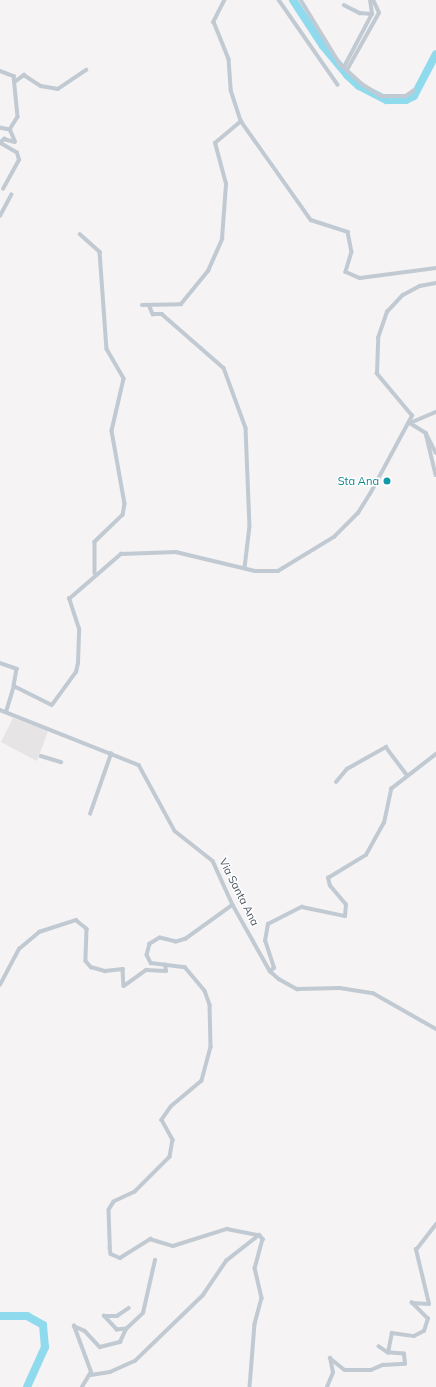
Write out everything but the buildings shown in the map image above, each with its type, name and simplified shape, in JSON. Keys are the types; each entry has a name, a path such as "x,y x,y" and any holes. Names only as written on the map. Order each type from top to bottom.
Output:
{"street":[{"path":"225,0 214,22 229,59 231,90 240,121 311,220 348,232 352,252 346,272 360,278 436,268"},
{"path":"279,0 338,85"},
{"path":"301,0 345,69 381,96 406,96 413,91"},
{"path":"345,69 372,14 370,0"},
{"path":"345,69 379,12 373,0"},
{"path":"344,5 360,13 372,14"},
{"path":"16,81 24,75 41,86 58,89 86,70"},
{"path":"0,71 14,76 16,81 14,100 17,122 10,130"},
{"path":"142,305 150,306 181,304 213,261 222,239 226,184 215,143 240,121"},
{"path":"0,128 10,130"},
{"path":"3,189 17,169 19,156 0,143 4,139 15,142 10,130"},
{"path":"0,216 11,195"},
{"path":"80,234 100,252 107,349 124,380 112,431 125,504 123,515 95,542 95,573"},
{"path":"410,423 410,410 386,387 377,374 378,338 395,302 420,286 436,283"},
{"path":"150,306 153,314 162,314 224,368 246,428 250,526 245,568"},
{"path":"14,686 52,705 68,684 78,663 79,630 69,599 95,573 115,557 136,552 188,553 245,568 278,571 338,532 366,501 399,436 410,423 436,412"},
{"path":"410,423 426,433 436,453"},
{"path":"426,433 436,475"},
{"path":"0,663 17,669 14,686 6,712"},
{"name":"Via Santa Ana","path":"0,710 111,754 144,769 169,823 184,839 209,855 223,878 232,905 270,971 298,989 340,988 373,993 436,1029"},
{"path":"336,782 347,769 386,747 407,776"},
{"path":"90,814 111,754"},
{"path":"270,971 274,968 265,941 268,924 302,907 346,916 346,906 330,886 328,878 366,855 384,823 391,789 436,754"},
{"path":"41,756 61,762"},
{"path":"232,905 186,939 176,942 154,939 148,948 148,960 155,966 165,965 185,967 205,992 210,1005 211,1047 202,1081 171,1107 162,1120 173,1140 170,1157 135,1192 114,1202 109,1210 111,1254 120,1258 150,1238 173,1246 227,1229 259,1234 263,1239 255,1268 262,1298 255,1324 250,1387"},
{"path":"0,986 19,949 39,932 76,920 87,929 86,961 91,967 105,971 123,969 124,986 146,970 166,971 165,965"},
{"path":"388,1353 392,1333 414,1336 424,1330 428,1319 412,1303 429,1304 416,1250 436,1224"},
{"path":"82,1387 91,1375 110,1372 135,1361 203,1295 226,1261 259,1234"},
{"path":"91,1375 74,1326 106,1348 120,1342 126,1329 143,1313 155,1260"},
{"path":"126,1329 117,1330 104,1316 117,1316 129,1308"},
{"path":"327,1387 333,1373 330,1358 345,1370 371,1370 383,1365 405,1364 404,1354 388,1353 379,1347"}],"shaded area":[{"path":"13,718 48,731 37,761 1,742"}],"waterway":[{"path":"293,0 323,46 347,75 359,86 387,100 406,100 414,96 436,54"},
{"path":"0,1316 27,1316 43,1325 45,1347 27,1387"}],"place":[{"name":"Sta Ana","path":"387,481"}]}
